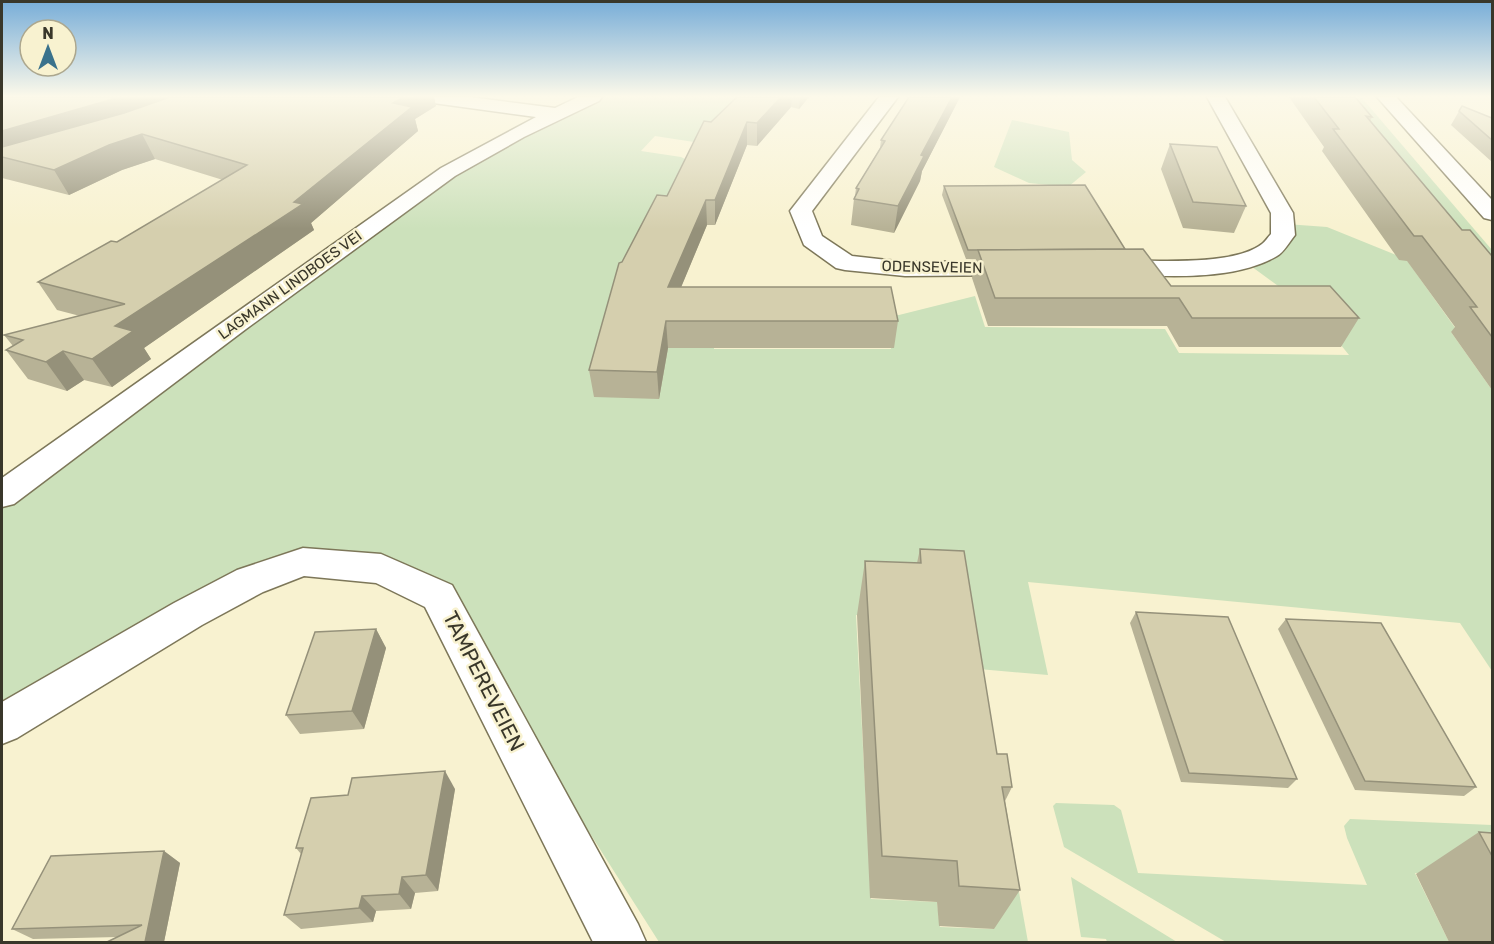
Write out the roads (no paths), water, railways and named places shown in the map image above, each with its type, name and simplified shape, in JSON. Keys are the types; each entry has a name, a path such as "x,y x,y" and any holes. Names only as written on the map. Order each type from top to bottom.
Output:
{"street":[{"name":"LAGMANN LINDBOES VEI","path":"2,495 236,323 448,172 501,141"},
{"name":"ODENSEVEIEN","path":"855,141 801,211 812,240 845,263 905,269 1043,268"},
{"path":"1089,268 1209,267 1261,256 1280,242 1286,233 1282,213 1241,141"},
{"path":"1426,141 1492,213"},
{"name":"TAMPEREVEIEN","path":"2,724 188,614 250,581 303,562 381,569 439,596 620,942"}]}
